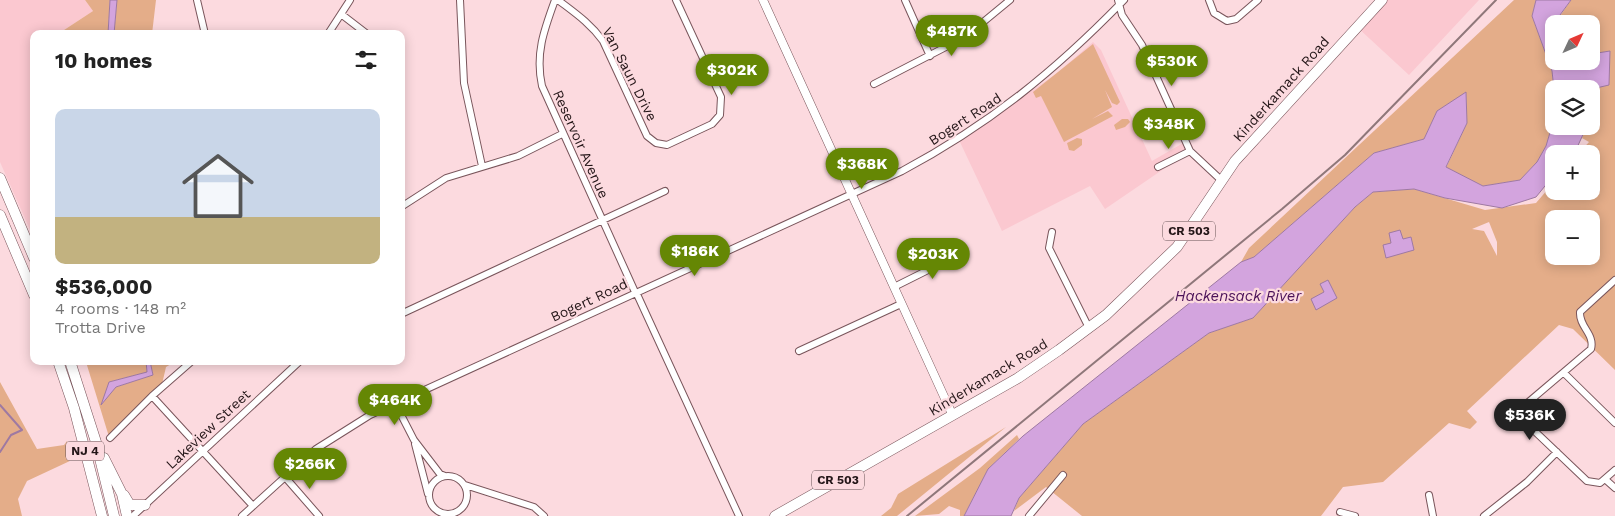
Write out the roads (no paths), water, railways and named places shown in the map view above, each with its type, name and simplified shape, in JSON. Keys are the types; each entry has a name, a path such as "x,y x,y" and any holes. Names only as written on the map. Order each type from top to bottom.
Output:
{"main road":[{"name":"Kinderkamack Road","path":"775,516 1024,374 1089,328 1132,292 1177,247 1221,180 1254,138 1382,0"},
{"path":"0,178 30,249"},
{"path":"0,215 30,286"},
{"name":"NJ 4","path":"59,365 97,493 100,515"},
{"name":"NJ 4","path":"71,365 96,442 114,516"},
{"path":"96,442 122,494 130,505 145,505"},
{"path":"122,494 127,516"}],"street":[{"path":"197,0 204,30"},
{"path":"331,30 350,0"},
{"path":"460,0 464,83 482,166"},
{"name":"Reservoir Avenue","path":"556,0 542,38 539,63 542,86 602,222 739,516"},
{"name":"Van Saun Drive","path":"556,0 586,21 603,41 647,136 656,143 672,144 712,124 722,109 721,97 676,0"},
{"path":"763,0 952,414"},
{"path":"905,0 930,56"},
{"path":"874,84 965,37 1010,0"},
{"path":"1209,0 1218,17 1227,21 1236,19 1258,0"},
{"path":"1121,1 1122,15 1142,45 1190,151 1221,180"},
{"name":"Bogert Road","path":"242,516 285,477 335,436 395,403 852,194 934,154 995,116 1050,73 1121,1"},
{"path":"341,14 362,30"},
{"path":"405,204 446,178 518,156 562,134"},
{"path":"1158,167 1190,151"},
{"path":"405,312 665,191"},
{"path":"1052,232 1049,248 1089,328"},
{"path":"894,287 948,260 958,252"},
{"path":"1615,280 1583,307 1581,321 1591,336 1592,347 1525,405 1522,414 1525,422 1587,481 1596,484 1606,480 1615,470"},
{"path":"799,351 901,304"},
{"path":"110,438 152,396 187,365"},
{"name":"Lakeview Street","path":"132,516 296,365"},
{"path":"1564,373 1615,423"},
{"path":"152,396 253,506"},
{"path":"395,403 414,440 440,474 456,478 465,485 534,507 544,516"},
{"path":"414,440 430,502 437,511 454,514 466,502 465,485"},
{"path":"1487,515 1531,479 1557,452"},
{"path":"1029,516 1063,475"},
{"path":"429,496 435,481 445,476"},
{"path":"285,477 319,516"},
{"path":"1606,480 1615,488"},
{"path":"1429,495 1433,516"},
{"path":"1340,512 1355,516"}],"water":[{"path":"110,0 117,0 114,30 108,30"},
{"path":"1536,0 1571,0 1560,15 1545,15 1545,52 1532,16"},
{"path":"1610,51 1609,85 1600,87 1600,80 1553,80 1552,71 1600,70 1600,53"},
{"name":"Hackensack River","path":"1466,92 1467,123 1446,167 1483,186 1520,180 1537,162 1545,148 1545,186 1536,197 1502,208 1445,198 1414,189 1373,192 1355,207 1253,318 1209,333 1083,424 1019,498 1011,516 964,516 988,469 1023,436 1241,262 1254,257 1374,153 1424,139 1437,111"},
{"name":"Hackensack River","path":"1549,135 1583,135 1578,145 1546,145"},
{"path":"1400,230 1403,239 1411,237 1414,250 1386,258 1383,245 1391,243 1389,233"},
{"path":"1328,280 1337,298 1316,310 1311,299 1324,292 1320,284"},
{"path":"146,365 151,365 153,375 116,387 101,405 109,382 147,372"}],"waterway":[{"path":"0,405 22,430 11,435 0,452"}],"railway":[{"path":"907,516 1282,209 1345,155 1496,0"}]}
